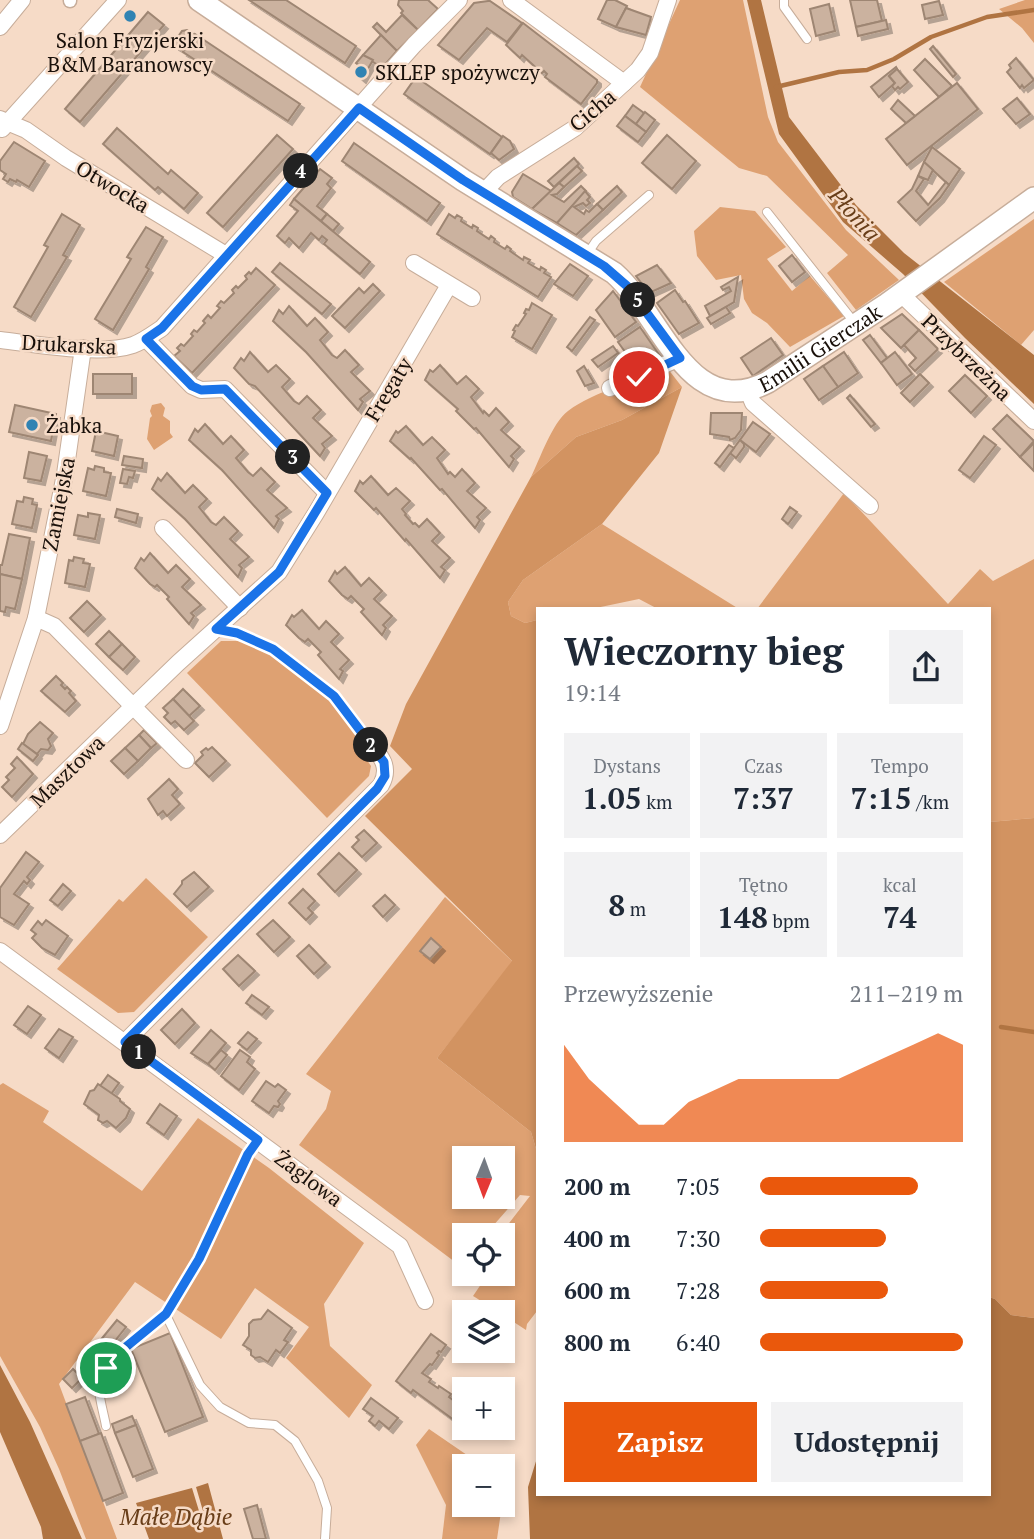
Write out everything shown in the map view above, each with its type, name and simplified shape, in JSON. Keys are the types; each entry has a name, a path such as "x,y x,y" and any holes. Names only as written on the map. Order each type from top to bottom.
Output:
{"street":[{"path":"0,27 22,0"},
{"path":"2,124 118,0"},
{"name":"Emilii Gierczak","path":"199,0 482,193 614,273 627,286 680,358 700,380 715,389 748,391 768,382 905,291 1034,198"},
{"name":"Drukarska","path":"0,340 117,349 146,339 162,328 414,45 459,0"},
{"path":"510,0 523,5 624,83"},
{"name":"Cicha","path":"482,193 498,177 575,128 638,70 650,53 668,0"},
{"name":"Otwocka","path":"2,124 26,130 66,158 226,254"},
{"path":"414,263 472,298"},
{"name":"Fregaty","path":"178,663 279,572 449,285"},
{"name":"Przybrzeżna","path":"905,291 1034,421"},
{"path":"146,339 192,386 201,390 225,389 327,493"},
{"name":"Zamiejska","path":"0,726 36,618 69,453 83,348"},
{"path":"610,388 680,358"},
{"path":"748,391 753,403 870,506"},
{"path":"163,528 240,608"},
{"path":"36,618 54,626 186,760"},
{"name":"Masztowa","path":"0,835 178,663"},
{"path":"125,1042 381,785 385,776 385,765 369,742"},
{"name":"Żaglowa","path":"0,951 400,1246 425,1301"}],"lane":[{"path":"784,0 784,7 807,39"},
{"path":"586,256 596,241 649,195"},
{"path":"767,212 856,324"},
{"path":"216,629 244,635 273,649 334,696 369,742"},
{"path":"106,1426 99,1386 106,1368 121,1351 166,1314 199,1259 248,1154 258,1140"},
{"path":"166,1314 200,1385 220,1407 249,1423 275,1425 295,1441 318,1481 327,1508 325,1539"}],"shaded area":[{"path":"680,0 743,0 768,117 778,142 846,230 899,280 856,310 827,273 848,255 767,176 739,168 640,87"},
{"path":"1025,0 1034,0 1034,43 1022,28 999,9"},
{"path":"720,207 755,211 786,247 767,259 792,291 810,276 844,316 790,347 767,323 752,313 744,299 741,275 716,280 697,256 694,231"},
{"path":"1034,219 1034,330 1021,345 944,282"},
{"path":"668,369 682,387 622,420 576,437 531,477 552,432 568,411 603,392"},
{"path":"682,387 659,453 602,524 523,580 508,602 511,616 525,623 536,620 536,1149 531,1132 437,1058 512,961 365,816 412,769 390,746 406,704 531,477 576,437 622,420"},
{"path":"161,403 165,408 163,416 170,421 170,433 173,437 154,450 147,439 152,416 150,411 152,405"},
{"path":"844,493 948,604 980,569 993,581 1034,559 1034,818 991,822 991,607 758,607"},
{"path":"602,524 736,607 654,607 639,599 601,607 536,607 536,620 525,623 511,616 508,602 523,580"},
{"path":"221,641 251,641 272,652 332,699 368,747 363,754 371,766 369,776 327,818 187,673"},
{"path":"1034,818 1034,1318 1011,1315 991,1298 991,822"},
{"path":"146,878 208,937 134,1012 118,1013 57,969 119,899 123,902"},
{"path":"445,897 513,962 437,1058 531,1132 536,1149 536,1312 526,1330 515,1323 515,1300 479,1300 473,1296 480,1286 515,1286 515,1223 509,1223 530,1196 520,1195 515,1201 515,1146 452,1146 452,1209 508,1209 496,1223 452,1223 452,1260 299,1145 326,1109 331,1091 306,1074"},
{"path":"3,1083 49,1111 43,1122 142,1191 198,1118 269,1168 364,1243 324,1304 330,1346 372,1385 349,1418 286,1358 309,1327 255,1288 221,1339 135,1282 59,1384 117,1539 86,1539 40,1427 0,1356 0,1085"},
{"path":"429,1429 465,1454 452,1454 452,1517 500,1517 497,1539 442,1539 446,1505 416,1445"}],"water":[{"name":"Płonia","path":"747,0 761,0 789,117 856,205 904,253 1034,355 1034,404 903,274 843,222 779,134"},
{"path":"991,1298 1011,1315 1034,1318 1034,1539 530,1539 528,1487 536,1461 536,1496 991,1496"},
{"name":"Małe Dąbie","path":"0,1365 30,1422 82,1539 43,1539 41,1527 0,1432"},
{"name":"Małe Dąbie","path":"208,1483 223,1539 149,1539 136,1503 192,1488 199,1511 203,1511 196,1487"}],"building":[{"path":"249,0 286,0 356,46 345,63"},
{"path":"399,0 428,0 438,9 418,30 401,13 403,11 398,5"},
{"path":"607,0 615,0 627,6 616,27 598,19"},
{"path":"850,0 877,0 882,21 856,27"},
{"path":"490,1 522,23 507,42 487,28 459,60 438,45 474,3"},
{"path":"939,1 943,15 925,19 922,5"},
{"path":"829,4 835,31 816,36 810,9"},
{"path":"626,8 651,17 646,35 616,27"},
{"path":"148,12 164,25 80,122 65,109"},
{"path":"402,15 418,30 397,51 373,27 377,23 386,32"},
{"path":"886,20 888,29 858,36 856,27"},
{"path":"523,23 597,80 581,104 545,77 547,74 544,71 542,73 522,55 520,58 506,45"},
{"path":"187,30 195,35 183,51 175,46 175,41 182,31"},
{"path":"195,34 300,104 288,121 183,52"},
{"path":"381,35 397,51 382,68 363,55"},
{"path":"933,46 956,74 953,77 930,49"},
{"path":"363,55 373,60 362,79 355,73 360,66 356,63"},
{"path":"1016,58 1034,80 1024,88 1022,85 1020,88 1007,72 1011,68 1009,65"},
{"path":"925,59 952,86 939,97 914,70"},
{"path":"896,67 889,76 895,83 879,97 871,87"},
{"path":"897,69 908,82 895,90 892,86 895,83 889,76"},
{"path":"416,77 502,137 490,154 404,94"},
{"path":"957,83 978,109 907,165 886,139"},
{"path":"1017,98 1030,114 1016,124 1003,109"},
{"path":"898,100 915,116 906,123 891,109"},
{"path":"633,105 644,113 636,124 625,116"},
{"path":"645,112 655,120 646,132 636,124"},
{"path":"625,116 646,132 638,142 617,126"},
{"path":"117,128 168,174 171,170 198,193 184,209 158,187 155,190 103,144"},
{"path":"277,135 293,149 223,227 207,213"},
{"path":"667,135 696,161 672,189 642,163"},
{"path":"503,136 510,141 514,149 499,160 491,153"},
{"path":"14,142 45,161 29,187 17,180 16,182 10,179 8,182 3,179 6,174 0,170 0,161"},
{"path":"354,143 440,203 427,221 342,161"},
{"path":"932,147 960,169 949,185 924,162"},
{"path":"574,158 579,164 554,187 548,181"},
{"path":"924,162 933,170 928,180 918,176"},
{"path":"577,166 582,171 564,187 559,183"},
{"path":"320,169 332,178 327,184 331,188 317,206 327,214 321,221 294,199"},
{"path":"523,174 551,191 532,209 513,197 512,192"},
{"path":"918,176 924,179 916,191 928,205 946,182 949,185 940,198 916,221 898,202 912,189"},
{"path":"559,183 564,187 552,195 564,202 581,186 586,191 557,223 532,209"},
{"path":"617,186 622,192 603,210 597,204"},
{"path":"585,191 590,197 587,200 590,203 574,207 584,214 597,204 603,210 576,235 557,223"},
{"path":"294,199 370,262 360,274 324,244 327,240 322,236 319,240 311,233 299,248 289,238 285,243 277,236 298,211 290,205"},
{"path":"62,214 80,225 63,255 67,257 31,317 14,307 48,247 44,245"},
{"path":"327,214 339,224 333,231 321,221"},
{"path":"449,214 455,218 457,215 462,218 461,221 472,228 473,225 478,228 477,231 489,239 491,236 495,239 494,242 505,249 507,246 523,260 524,257 530,260 528,263 540,270 541,267 546,270 544,273 551,277 538,297 437,234"},
{"path":"146,227 163,237 146,267 149,269 113,330 95,319 131,259 127,257"},
{"path":"792,255 805,272 792,282 779,266"},
{"path":"280,263 331,304 322,314 272,272"},
{"path":"570,264 588,276 573,296 554,284"},
{"path":"657,265 671,283 649,293 636,276"},
{"path":"256,268 275,285 192,373 174,356 180,351 177,348 181,344 184,346 193,336 191,334 194,330 197,332 208,315 211,318 220,308 217,306 221,301 224,303 234,293 232,290 236,286 238,288 247,279 245,276"},
{"path":"738,277 734,302 710,316 705,306 731,291 729,287 723,290 721,287"},
{"path":"373,284 380,291 345,328 332,316 359,288 364,293"},
{"path":"675,290 699,323 679,334 657,303"},
{"path":"613,291 636,322 615,337 596,310"},
{"path":"532,303 552,315 532,349 512,337 515,331 513,330"},
{"path":"289,306 307,326 315,318 328,332 320,340 332,355 337,358 345,350 359,365 351,372 370,391 360,399 363,402 358,410 306,352 273,321 279,310 283,314"},
{"path":"726,307 730,313 711,324 707,318"},
{"path":"902,314 919,330 901,348 881,328"},
{"path":"590,317 595,320 572,351 567,347"},
{"path":"640,327 662,359 638,370 618,342"},
{"path":"919,330 938,349 915,371 909,365 916,358 904,345"},
{"path":"870,335 887,358 881,363 863,340"},
{"path":"771,338 783,355 753,376 741,358"},
{"path":"613,346 618,353 598,367 592,360"},
{"path":"250,352 268,372 276,365 290,379 282,387 294,401 299,404 307,396 321,410 313,418 332,436 322,444 325,448 320,456 255,386 249,384 234,368 241,358 244,361"},
{"path":"844,352 858,373 838,387 823,366"},
{"path":"895,352 912,374 897,385 881,363"},
{"path":"440,365 457,384 466,376 479,389 471,397 483,413 484,411 489,416 496,408 509,422 501,430 520,447 511,456 514,459 509,467 476,428 456,411 458,409 425,380 430,370 433,372"},
{"path":"584,366 594,383 585,386 577,371"},
{"path":"823,366 838,387 819,400 804,379"},
{"path":"93,374 132,374 132,394 93,394"},
{"path":"920,374 929,383 910,402 901,393"},
{"path":"965,375 987,396 971,413 949,391"},
{"path":"850,395 875,424 871,427 847,398"},
{"name":"Żabka","path":"15,405 56,414 51,441 9,432"},
{"path":"711,413 742,413 741,430 735,438 730,440 729,437 710,434"},
{"path":"1007,415 1034,441 1020,457 993,429"},
{"path":"753,422 770,434 756,452 740,440"},
{"path":"205,424 223,444 231,436 244,450 236,458 248,472 253,476 261,468 275,482 267,490 287,508 276,516 279,519 274,528 222,470 189,440 195,429 198,432"},
{"path":"406,426 423,445 432,437 445,450 437,458 448,474 450,472 455,477 462,469 475,483 467,491 486,508 477,517 480,520 475,528 442,489 390,441 396,431 398,433"},
{"path":"96,431 118,436 114,456 92,451"},
{"path":"984,436 996,445 970,478 959,470"},
{"path":"740,440 744,447 736,458 730,453"},
{"path":"1034,443 1034,471 1020,457"},
{"path":"729,445 734,448 720,467 715,463"},
{"path":"29,452 47,456 41,481 24,478"},
{"path":"124,456 143,459 142,468 122,465"},
{"path":"95,466 111,473 106,496 83,491 88,468 94,470"},
{"path":"123,469 135,471 127,484 120,483"},
{"path":"167,473 185,493 193,485 207,499 199,507 211,522 216,525 224,517 238,531 230,539 249,557 239,565 242,568 238,577 185,519 152,489 158,478 161,481"},
{"path":"371,476 388,495 396,488 410,501 402,509 413,524 419,527 427,519 440,533 432,541 450,558 441,567 445,570 440,578 376,508 374,510 355,491 360,481 363,484"},
{"path":"24,497 33,499 32,504 37,505 32,528 12,524 17,501 23,502"},
{"path":"790,507 797,512 788,524 782,519"},
{"path":"117,509 138,514 136,523 115,517"},
{"path":"88,513 100,515 95,539 74,535 78,515 88,517"},
{"path":"9,534 30,538 22,579 0,574"},
{"path":"150,553 168,573 176,565 190,579 182,587 201,605 191,613 194,616 189,624 167,599 169,597 157,585 155,587 150,584 135,568 141,558 144,561"},
{"path":"74,557 84,559 83,563 90,564 85,587 65,583 69,560 73,561"},
{"path":"345,567 361,586 369,578 382,591 374,599 392,616 383,625 386,628 382,635 361,612 364,609 351,596 348,599 342,595 329,581 335,571 337,574"},
{"path":"0,574 22,579 15,609 6,607 5,612 0,611"},
{"path":"87,601 101,615 84,632 70,618"},
{"path":"302,610 319,629 326,621 339,634 331,642 349,660 340,669 343,671 339,679 318,655 321,652 308,639 305,642 299,638 286,625 292,615 294,617"},
{"path":"109,631 122,644 109,657 96,644"},
{"path":"122,644 135,657 123,670 109,657"},
{"path":"56,676 65,689 67,687 71,691 69,693 76,701 65,712 41,691"},
{"path":"183,689 200,706 189,716 173,699"},
{"path":"173,699 194,721 184,730 175,721 171,724 164,717 168,713 163,708"},
{"path":"40,722 53,733 48,739 51,746 48,750 41,749 37,754 23,744 28,734"},
{"path":"144,730 157,743 151,748 139,735"},
{"path":"139,735 151,748 138,761 125,748"},
{"path":"22,743 38,755 33,761 18,749"},
{"path":"212,747 226,761 209,777 195,763 203,755 201,752"},
{"path":"125,748 138,761 124,774 111,761"},
{"path":"17,757 33,774 12,797 2,787 9,780 6,777 15,768 11,764"},
{"path":"169,779 178,789 172,795 180,804 167,816 163,811 158,815 148,799"},
{"path":"364,830 377,843 362,857 352,847 359,840 356,837"},
{"path":"26,852 39,862 27,877 30,880 27,884 24,881 14,894 29,904 14,925 0,917 0,888"},
{"path":"339,853 357,870 335,892 318,874"},
{"path":"194,872 209,887 187,907 174,894 182,881"},
{"path":"63,884 71,891 58,906 50,900"},
{"path":"303,889 315,901 308,908 313,913 306,920 289,903"},
{"path":"385,895 395,905 383,917 373,906"},
{"path":"46,920 68,936 55,955 32,938 36,934 31,930 38,921 42,925"},
{"path":"273,920 290,937 274,952 257,934"},
{"path":"431,938 441,947 430,959 420,951"},
{"path":"309,945 326,963 314,974 297,956"},
{"path":"238,955 255,971 239,986 223,969"},
{"path":"252,995 269,1007 262,1015 246,1003"},
{"path":"28,1006 41,1015 27,1034 14,1025"},
{"path":"182,1009 195,1023 175,1044 161,1030"},
{"path":"59,1029 73,1037 59,1058 45,1048"},
{"path":"211,1030 226,1043 208,1064 191,1053"},
{"path":"248,1032 257,1039 247,1050 238,1043"},
{"path":"221,1050 227,1055 215,1070 208,1064"},
{"path":"240,1050 250,1057 247,1062 255,1069 239,1090 221,1076"},
{"path":"108,1075 119,1083 111,1094 100,1086"},
{"path":"266,1081 275,1087 278,1084 286,1090 278,1101 278,1107 274,1106 269,1113 252,1101"},
{"path":"98,1084 130,1109 126,1118 116,1128 107,1121 103,1123 98,1120 99,1115 84,1104 90,1091"},
{"path":"160,1104 177,1116 164,1135 147,1123"},
{"path":"268,1310 292,1328 284,1340 288,1342 280,1353 276,1350 268,1362 260,1357 255,1358 251,1355 251,1350 243,1345 249,1336 249,1324 253,1320 261,1319"},
{"path":"117,1320 126,1327 99,1361 90,1353"},
{"path":"170,1333 203,1417 165,1432 131,1349"},
{"path":"431,1334 446,1345 437,1353 439,1355 432,1365 422,1373 431,1379 429,1382 451,1394 449,1397 452,1399 452,1419 413,1390 411,1393 396,1381"},
{"path":"73,1369 82,1378 72,1388 63,1379"},
{"path":"85,1397 99,1434 80,1441 66,1404"},
{"path":"371,1398 398,1418 389,1429 379,1421 375,1426 369,1421 373,1416 363,1409"},
{"path":"132,1416 136,1425 115,1433 112,1424"},
{"path":"136,1425 153,1469 133,1477 115,1433"},
{"path":"101,1433 123,1493 103,1501 80,1441"},
{"path":"257,1505 266,1539 253,1539 244,1509"}],"waterway":[{"path":"776,87 839,72 867,70 894,59 931,37 987,17 1034,10"},
{"path":"1001,1027 1034,1032"}],"place":[{"name":"Salon Fryzjerski B&M Baranowscy","path":"130,16"},
{"name":"SKLEP spożywczy","path":"361,72"},
{"name":"Żabka","path":"32,425"}],"route":[{"path":"106,1368 121,1351 166,1314 199,1259 248,1154 258,1140 125,1042 377,789 384,780 386,770 380,755 334,696 273,649 252,638 216,629 279,572 327,493 225,389 201,390 192,386 146,339 162,328 359,108 482,193 604,266 621,280 680,358 639,377"}]}
